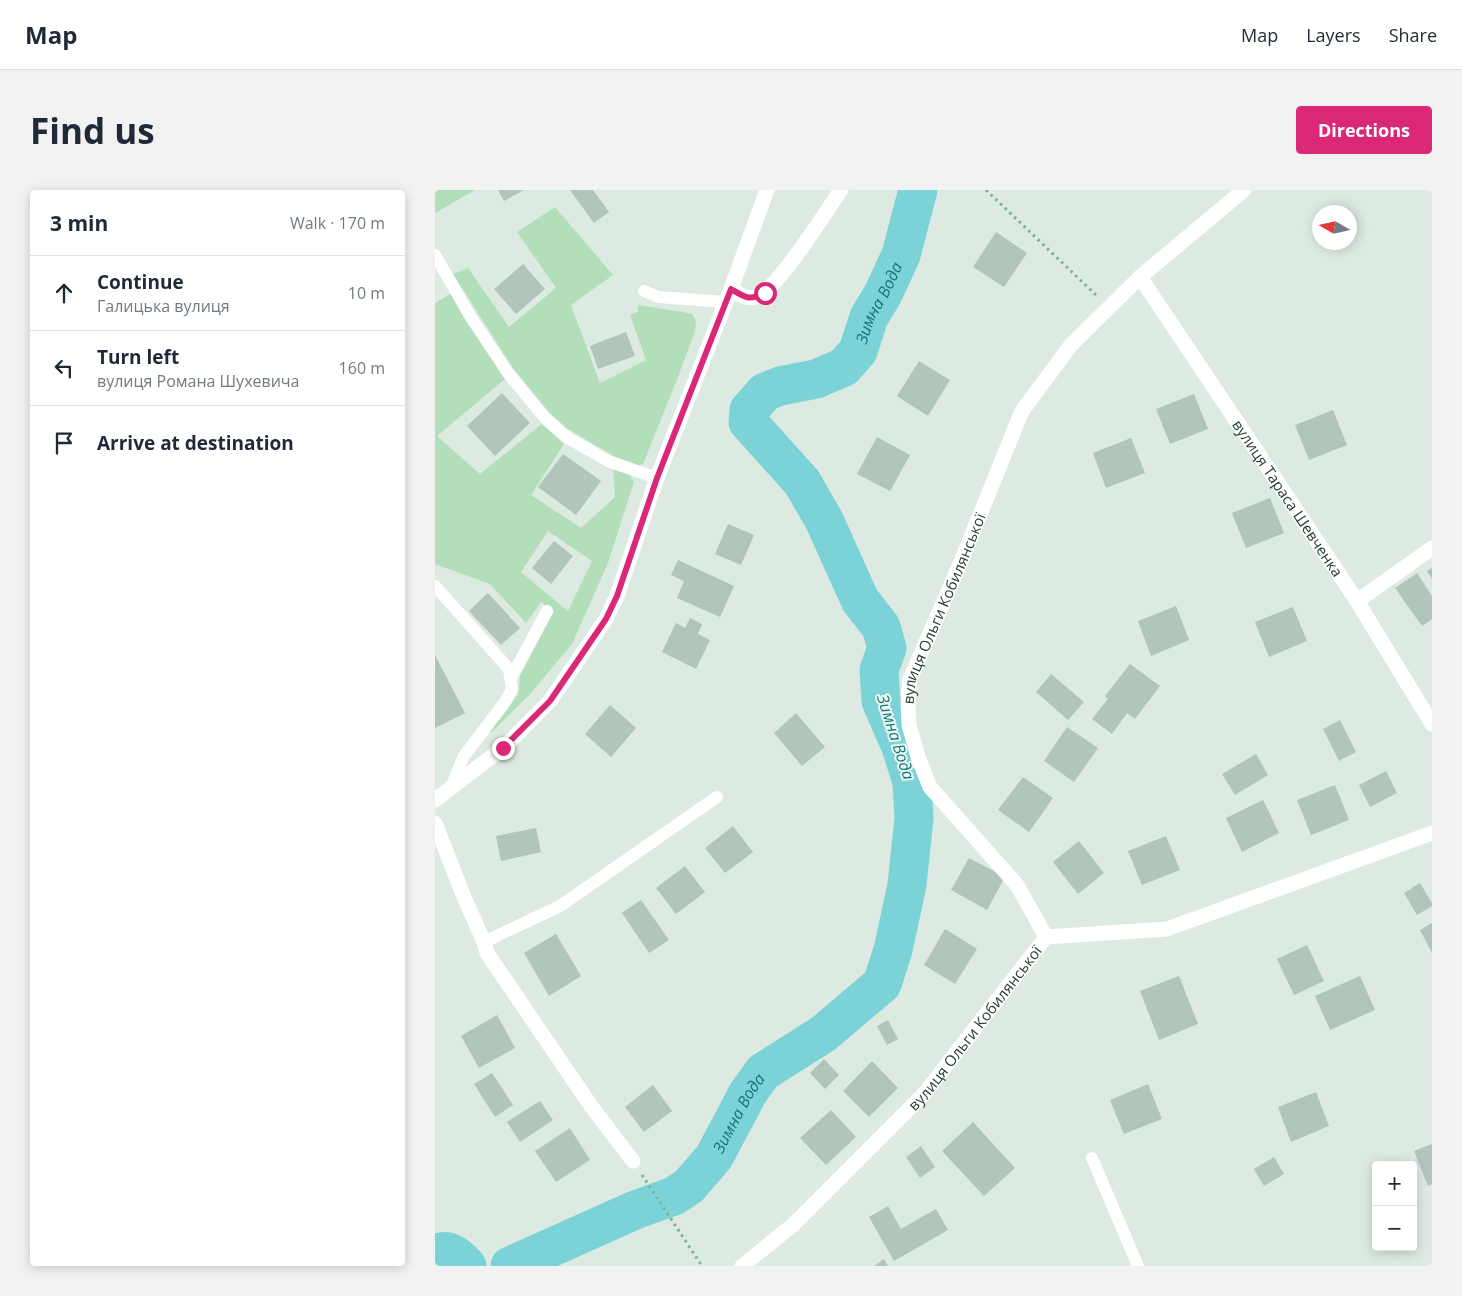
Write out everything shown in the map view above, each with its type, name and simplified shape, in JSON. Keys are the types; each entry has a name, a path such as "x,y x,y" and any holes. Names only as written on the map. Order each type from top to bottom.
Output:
{"street":[{"path":"435,800 503,748 550,701 606,619 617,596 657,478 729,295 767,190"},
{"path":"729,295 747,298 765,293 781,276 841,190"},
{"name":"вулиця Ольги Кобилянської","path":"742,1266 793,1225 924,1094 1046,937 1017,885 930,786 918,757 909,725 908,700 910,678 960,564 1022,411 1071,345 1109,307 1140,277 1244,190"},
{"name":"вулиця Тараса Шевченка","path":"1140,277 1357,601 1432,724"},
{"path":"1357,601 1432,548"},
{"path":"435,823 487,953 591,1106 633,1161"},
{"path":"1046,937 1167,928 1432,833"}],"lane":[{"path":"435,255 470,316 508,372 545,418 565,436 608,461 657,478"},
{"path":"644,291 658,297 729,295"},
{"path":"435,586 509,669 512,689 505,702 464,756 451,787"},
{"path":"511,678 547,611"},
{"path":"484,942 560,906 717,797"},
{"path":"1092,1158 1139,1266"}],"path":[{"path":"986,190 1109,307"},
{"path":"633,1161 702,1266"}],"green space":[{"path":"435,190 475,190 435,213"},
{"path":"555,207 613,275 571,305 600,383 646,360 630,315 638,312 638,305 692,314 696,321 695,331 678,377 643,464 637,466 617,458 568,429 549,412 513,368 453,274 468,268 509,327 556,288 517,232"},
{"path":"452,293 466,319 505,379 437,436 480,474 542,424 564,444 531,495 581,528 615,497 613,468 630,475 634,482 608,563 572,644 530,694 492,732 490,732 491,728 518,695 520,676 554,611 541,602 526,623 490,584 435,564 435,303","holes":["548,531 592,561 568,611 521,572"]}],"building":[{"path":"498,190 524,190 504,201"},
{"path":"570,190 593,190 609,212 594,223"},
{"path":"996,232 1027,253 1004,287 973,267"},
{"path":"523,264 545,289 516,314 494,289"},
{"path":"626,332 635,356 598,369 590,346"},
{"path":"919,361 950,380 928,416 897,396"},
{"path":"502,393 530,423 495,456 467,426"},
{"path":"1194,394 1208,429 1170,444 1156,409"},
{"path":"1333,410 1347,445 1309,460 1295,425"},
{"path":"877,437 910,455 890,491 857,474"},
{"path":"1131,438 1145,473 1106,488 1093,453"},
{"path":"563,454 601,481 576,515 538,487"},
{"path":"1270,498 1284,533 1246,548 1232,513"},
{"path":"728,524 754,535 741,565 715,554"},
{"path":"554,541 573,556 551,584 532,568"},
{"path":"678,560 734,586 720,617 677,598 684,581 671,575"},
{"path":"1432,568 1432,579 1427,571"},
{"path":"1417,573 1432,596 1432,619 1422,626 1395,588"},
{"path":"488,593 520,628 501,645 469,611"},
{"path":"1176,606 1189,640 1151,656 1138,621"},
{"path":"1293,607 1307,641 1269,657 1255,622"},
{"path":"690,618 702,624 698,634 710,640 696,669 662,652 676,623 685,628"},
{"path":"435,655 465,713 435,728"},
{"path":"1130,664 1160,686 1135,719 1127,713 1112,734 1092,719 1108,699 1105,696"},
{"path":"1051,674 1084,702 1068,720 1036,692"},
{"path":"610,705 636,728 611,757 585,734"},
{"path":"796,713 825,747 802,766 774,733"},
{"path":"1340,720 1356,752 1339,761 1323,729"},
{"path":"1067,727 1098,748 1074,782 1044,761"},
{"path":"1256,754 1268,775 1235,795 1222,774"},
{"path":"1386,771 1397,793 1370,807 1359,785"},
{"path":"1023,777 1053,798 1029,832 998,810"},
{"path":"1335,785 1349,820 1311,835 1297,800"},
{"path":"1263,800 1279,833 1242,852 1226,818"},
{"path":"733,826 753,852 725,873 705,848"},
{"path":"536,828 541,852 501,861 496,836"},
{"path":"1166,836 1180,870 1142,885 1128,851"},
{"path":"1079,841 1104,873 1078,894 1053,862"},
{"path":"969,858 1005,877 987,910 951,890"},
{"path":"685,866 705,892 676,914 656,888"},
{"path":"1420,883 1432,906 1417,915 1404,893"},
{"path":"641,900 669,940 649,953 622,913"},
{"path":"1432,923 1432,953 1420,930"},
{"path":"945,929 977,949 955,984 924,965"},
{"path":"556,934 581,976 549,996 524,953"},
{"path":"1307,945 1324,981 1294,995 1277,959"},
{"path":"1179,976 1198,1024 1159,1040 1140,991"},
{"path":"1360,976 1375,1010 1330,1030 1315,996"},
{"path":"497,1015 515,1048 479,1068 461,1036"},
{"path":"888,1020 898,1039 887,1045 877,1026"},
{"path":"824,1059 839,1075 825,1089 810,1073"},
{"path":"872,1061 898,1088 869,1117 843,1091"},
{"path":"492,1073 513,1105 495,1117 474,1084"},
{"path":"1148,1084 1162,1119 1124,1134 1110,1100"},
{"path":"653,1085 672,1111 644,1132 625,1107"},
{"path":"1316,1092 1329,1126 1291,1142 1278,1107"},
{"path":"540,1101 553,1120 520,1142 507,1122"},
{"path":"831,1110 856,1137 826,1165 800,1138"},
{"path":"973,1122 1015,1168 984,1196 942,1151"},
{"path":"570,1128 590,1160 556,1182 535,1151"},
{"path":"1432,1144 1432,1184 1428,1186 1414,1151"},
{"path":"921,1146 935,1167 920,1178 906,1157"},
{"path":"1274,1157 1284,1174 1264,1186 1254,1169"},
{"path":"888,1206 901,1229 936,1209 948,1230 894,1261 869,1217"},
{"path":"884,1259 888,1266 874,1266"}],"waterway":[{"name":"Зимна Вода","path":"510,1266 635,1210 674,1196 689,1186 714,1157 748,1093 763,1072 823,1034 882,984 893,950 907,885 914,818 912,782 901,747 881,701 879,670 887,648 881,627 860,600 824,520 802,482 748,422 749,410 765,392 780,386 816,379 844,367 858,351 869,317 883,294 901,255 918,190"},
{"name":"Зимна Вода","path":"435,1256 439,1253 448,1252 456,1256 467,1266"}],"route":[{"path":"503,748 550,701 606,619 617,596 657,478 731,289 747,298 765,293"}]}
